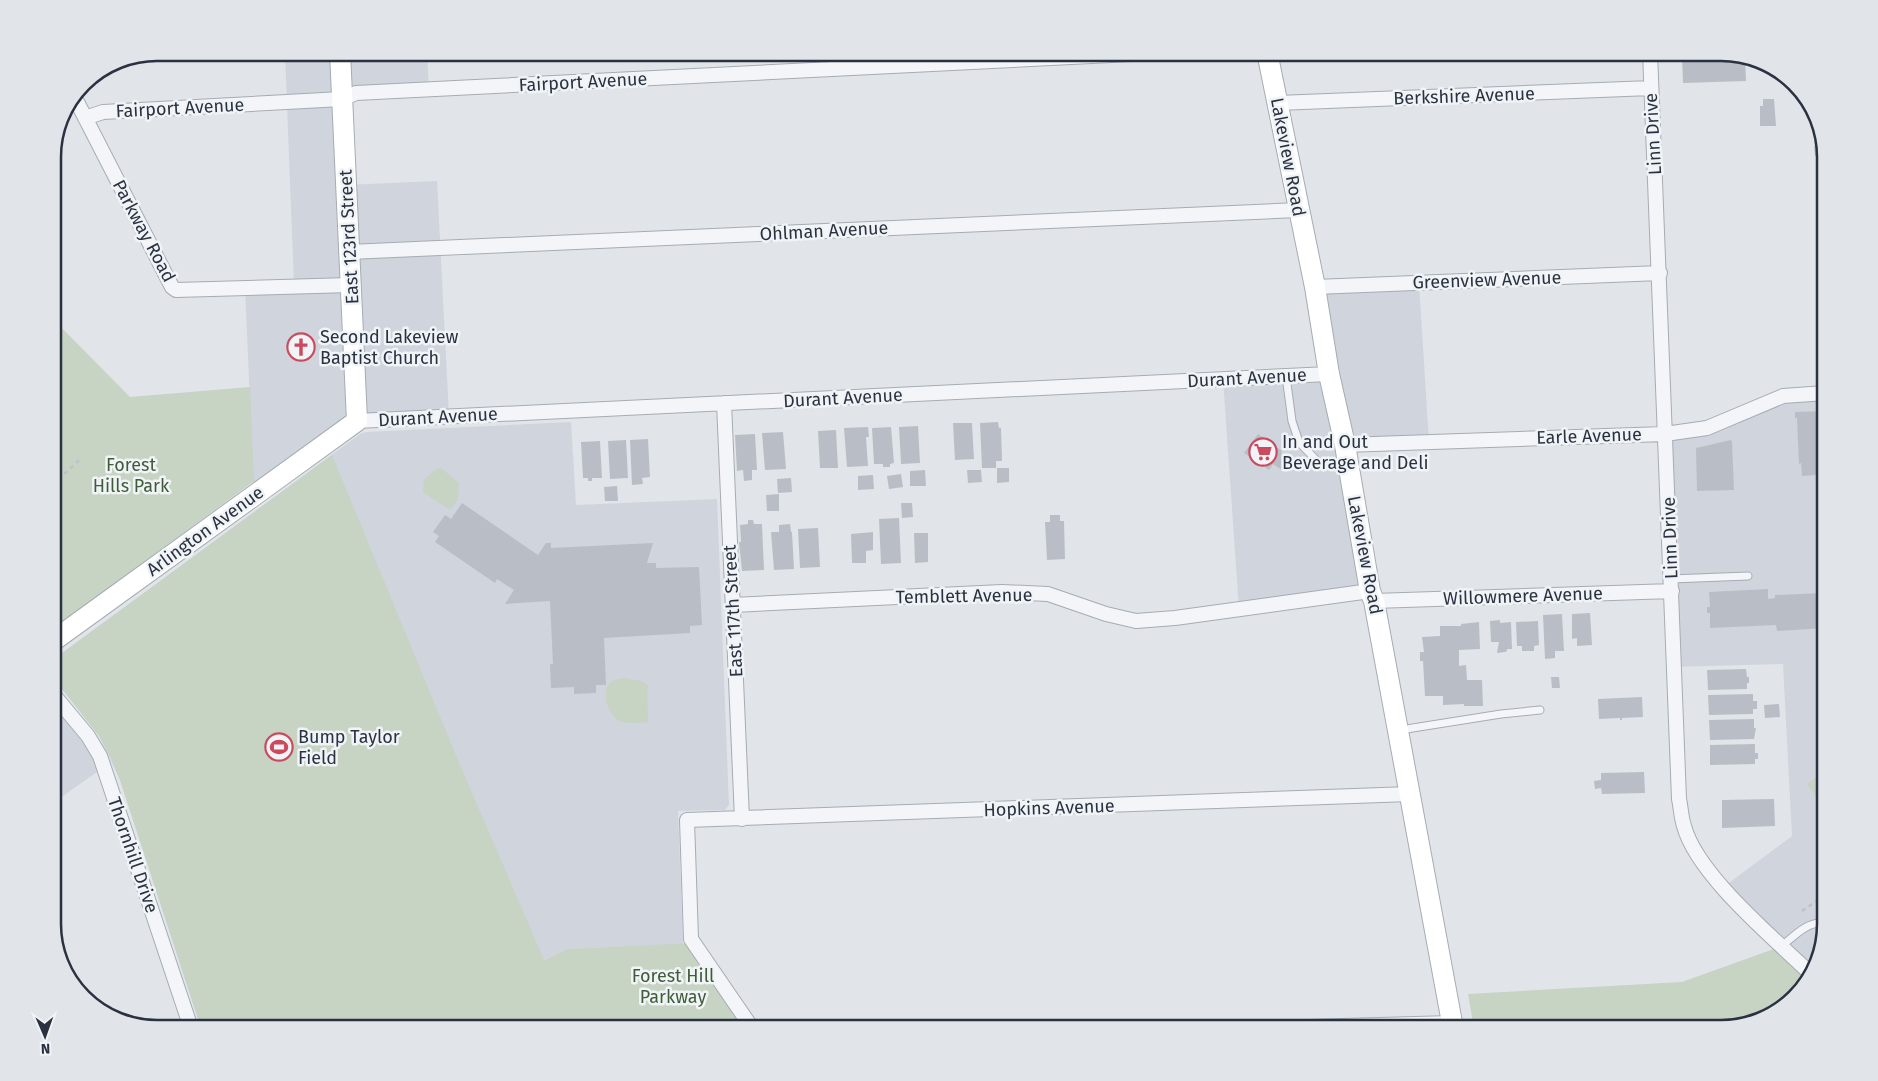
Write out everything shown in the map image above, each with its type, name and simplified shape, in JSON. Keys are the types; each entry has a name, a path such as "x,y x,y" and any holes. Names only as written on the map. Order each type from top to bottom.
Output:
{"street":[{"name":"East 123rd Street","path":"340,61 357,421"},
{"name":"Fairport Avenue","path":"86,118 103,112 342,99 356,93 993,61"},
{"name":"Lakeview Road","path":"1269,61 1315,287 1329,374 1345,445 1451,1020"},
{"name":"Linn Drive","path":"1650,61 1679,799 1684,827 1696,851 1722,888 1805,969"},
{"name":"Berkshire Avenue","path":"1278,103 1651,88"},
{"name":"Parkway Road","path":"78,103 172,287 176,290 351,284"},
{"name":"Ohlman Avenue","path":"349,252 1298,210"},
{"name":"Greenview Avenue","path":"1315,287 1660,273"},
{"name":"Durant Avenue","path":"357,421 1329,374"},
{"name":"Earle Avenue","path":"1345,445 1665,434 1707,428 1783,396 1817,393"},
{"name":"East 117th Street","path":"724,404 742,819"},
{"name":"Arlington Avenue","path":"61,635 357,421"},
{"name":"Willowmere Avenue","path":"1372,596 1671,585"},
{"name":"Temblett Avenue","path":"733,605 1002,592 1048,594 1106,614 1136,621 1372,596"},
{"name":"Thornhill Drive","path":"61,704 88,736 100,756 188,1020"},
{"name":"Hopkins Avenue","path":"747,1020 691,939 687,820 1410,794"}],"lane":[{"path":"1286,376 1292,421 1299,442 1317,461 1329,465 1349,467"},
{"path":"1671,585 1748,576"},
{"path":"1398,730 1540,710"},
{"path":"1782,946 1795,934 1811,924 1817,924"}],"path":[{"path":"61,477 79,460"},
{"path":"1802,911 1817,901"}],"shaded area":[{"path":"285,61 427,61 429,89 342,99 346,185 437,181 449,416 357,421 254,495 245,288 294,286"},
{"path":"1419,283 1429,442 1345,445 1370,591 1239,609 1223,379 1328,374 1315,287"},
{"path":"1817,394 1817,924 1813,949 1805,969 1722,888 1792,836 1783,664 1674,667 1665,434 1707,428 1783,396"},
{"path":"571,422 576,505 717,499 729,805 725,810 678,811 683,944 567,949 416,1020 198,1020 120,780 99,736 61,688 61,654 360,434 366,432"},
{"path":"61,705 104,767 61,797"}],"green space":[{"name":"Forest Hills Park","path":"61,327 130,397 250,387 254,481 61,623"},
{"name":"Bump Taylor Field","path":"332,455 460,765 544,960 567,949 693,943 746,1020 198,1020 120,780 111,758 99,736 61,688 61,654"},
{"path":"441,468 459,483 458,499 450,510 423,492 424,480 435,470"},
{"path":"625,678 641,681 649,686 647,691 648,722 630,723 620,721 609,709 606,698 607,687 617,679"},
{"path":"1817,777 1817,798 1807,784"},
{"path":"1782,946 1805,969 1789,992 1769,1007 1746,1016 1721,1020 1473,1020 1468,994 1682,982"}],"building":[{"path":"1682,61 1721,61 1745,65 1746,81 1683,83"},
{"path":"1763,99 1774,99 1776,126 1760,126 1760,106 1763,106"},
{"path":"1814,146 1816,146 1817,156 1815,156"},
{"path":"1817,411 1816,475 1802,476 1801,463 1799,464 1797,418 1795,418 1795,412"},
{"path":"998,422 999,428 1001,428 1002,461 996,461 996,468 982,468 980,423"},
{"path":"953,423 972,423 974,459 955,460"},
{"path":"918,426 920,463 901,464 899,427"},
{"path":"868,427 869,437 866,437 868,466 847,467 844,428"},
{"path":"891,427 894,463 890,464 890,467 883,467 883,464 874,464 872,428"},
{"path":"836,430 838,468 820,468 818,431"},
{"path":"783,432 786,469 765,470 762,433"},
{"path":"755,434 757,470 752,470 752,480 744,481 743,470 737,471 735,435"},
{"name":"In and Out Beverage and Deli","path":"1258,434 1289,458 1282,470 1273,464 1269,470 1244,453"},
{"path":"648,439 650,477 642,478 643,484 632,485 630,440"},
{"path":"626,440 628,478 610,479 608,441"},
{"path":"1731,440 1734,490 1697,491 1696,448"},
{"path":"600,441 602,478 592,478 592,481 588,481 588,478 583,478 581,442"},
{"path":"997,468 1009,468 1009,482 997,483"},
{"path":"925,470 926,486 910,486 910,471"},
{"path":"967,470 981,470 982,482 968,483"},
{"path":"901,474 903,487 889,489 887,476"},
{"path":"873,475 874,489 858,490 858,476"},
{"path":"791,478 792,492 778,493 777,479"},
{"path":"617,486 618,501 605,501 604,487"},
{"path":"779,494 779,511 767,511 766,495"},
{"path":"462,503 538,555 546,543 551,543 551,548 653,543 647,563 656,563 656,568 699,567 702,625 690,626 690,633 604,638 606,685 596,685 596,693 574,694 574,687 551,688 550,664 553,664 550,601 505,604 514,590 497,579 495,583 435,542 439,536 433,532 445,515 451,519"},
{"path":"901,503 912,503 913,517 902,518"},
{"path":"1050,515 1060,515 1060,521 1064,521 1065,559 1047,560 1045,522 1050,522"},
{"path":"899,518 901,563 881,564 879,519"},
{"path":"748,520 753,520 754,524 762,524 764,570 742,571 739,542 741,542 740,525 748,524"},
{"path":"790,524 794,569 774,570 771,532 779,532 779,525"},
{"path":"818,528 820,567 800,568 798,529"},
{"path":"873,532 873,550 866,551 866,563 852,563 851,534"},
{"path":"914,533 928,533 928,562 915,563"},
{"path":"1768,589 1768,599 1775,598 1775,595 1817,593 1817,628 1777,631 1776,625 1710,628 1710,613 1707,613 1707,607 1710,607 1709,592"},
{"path":"1590,613 1592,645 1577,646 1577,638 1572,639 1572,614"},
{"path":"1562,614 1564,651 1555,651 1555,658 1545,659 1543,615"},
{"path":"1500,620 1500,623 1511,622 1512,649 1497,653 1499,642 1491,642 1490,621"},
{"path":"1538,621 1539,645 1534,646 1534,651 1522,651 1522,646 1517,646 1516,622"},
{"path":"1479,622 1480,649 1459,650 1459,666 1466,665 1467,680 1482,680 1483,706 1464,706 1464,704 1443,705 1443,696 1425,696 1423,661 1420,661 1420,652 1424,652 1422,637 1440,636 1440,626 1461,626 1461,624"},
{"path":"1746,669 1747,677 1749,677 1747,689 1708,690 1707,670"},
{"path":"1551,677 1559,677 1560,688 1552,688"},
{"path":"1753,694 1753,701 1757,701 1757,709 1753,709 1753,714 1709,715 1708,695"},
{"path":"1642,697 1643,717 1622,718 1622,720 1620,718 1599,719 1598,699"},
{"path":"1779,704 1780,717 1765,718 1764,705"},
{"path":"1754,719 1754,728 1756,728 1754,739 1710,740 1709,720"},
{"path":"1755,744 1755,753 1758,753 1758,759 1755,759 1755,764 1710,765 1710,745"},
{"path":"1644,772 1645,793 1602,794 1601,788 1595,789 1594,781 1601,780 1601,773"},
{"path":"1774,799 1775,826 1722,828 1722,800"}],"place":[{"name":"Second Lakeview Baptist Church","path":"301,347"},
{"name":"In and Out Beverage and Deli","path":"1263,452"},
{"name":"Bump Taylor Field","path":"279,747"}],"park label":[{"name":"Forest Hill Parkway","path":"673,986"}]}
